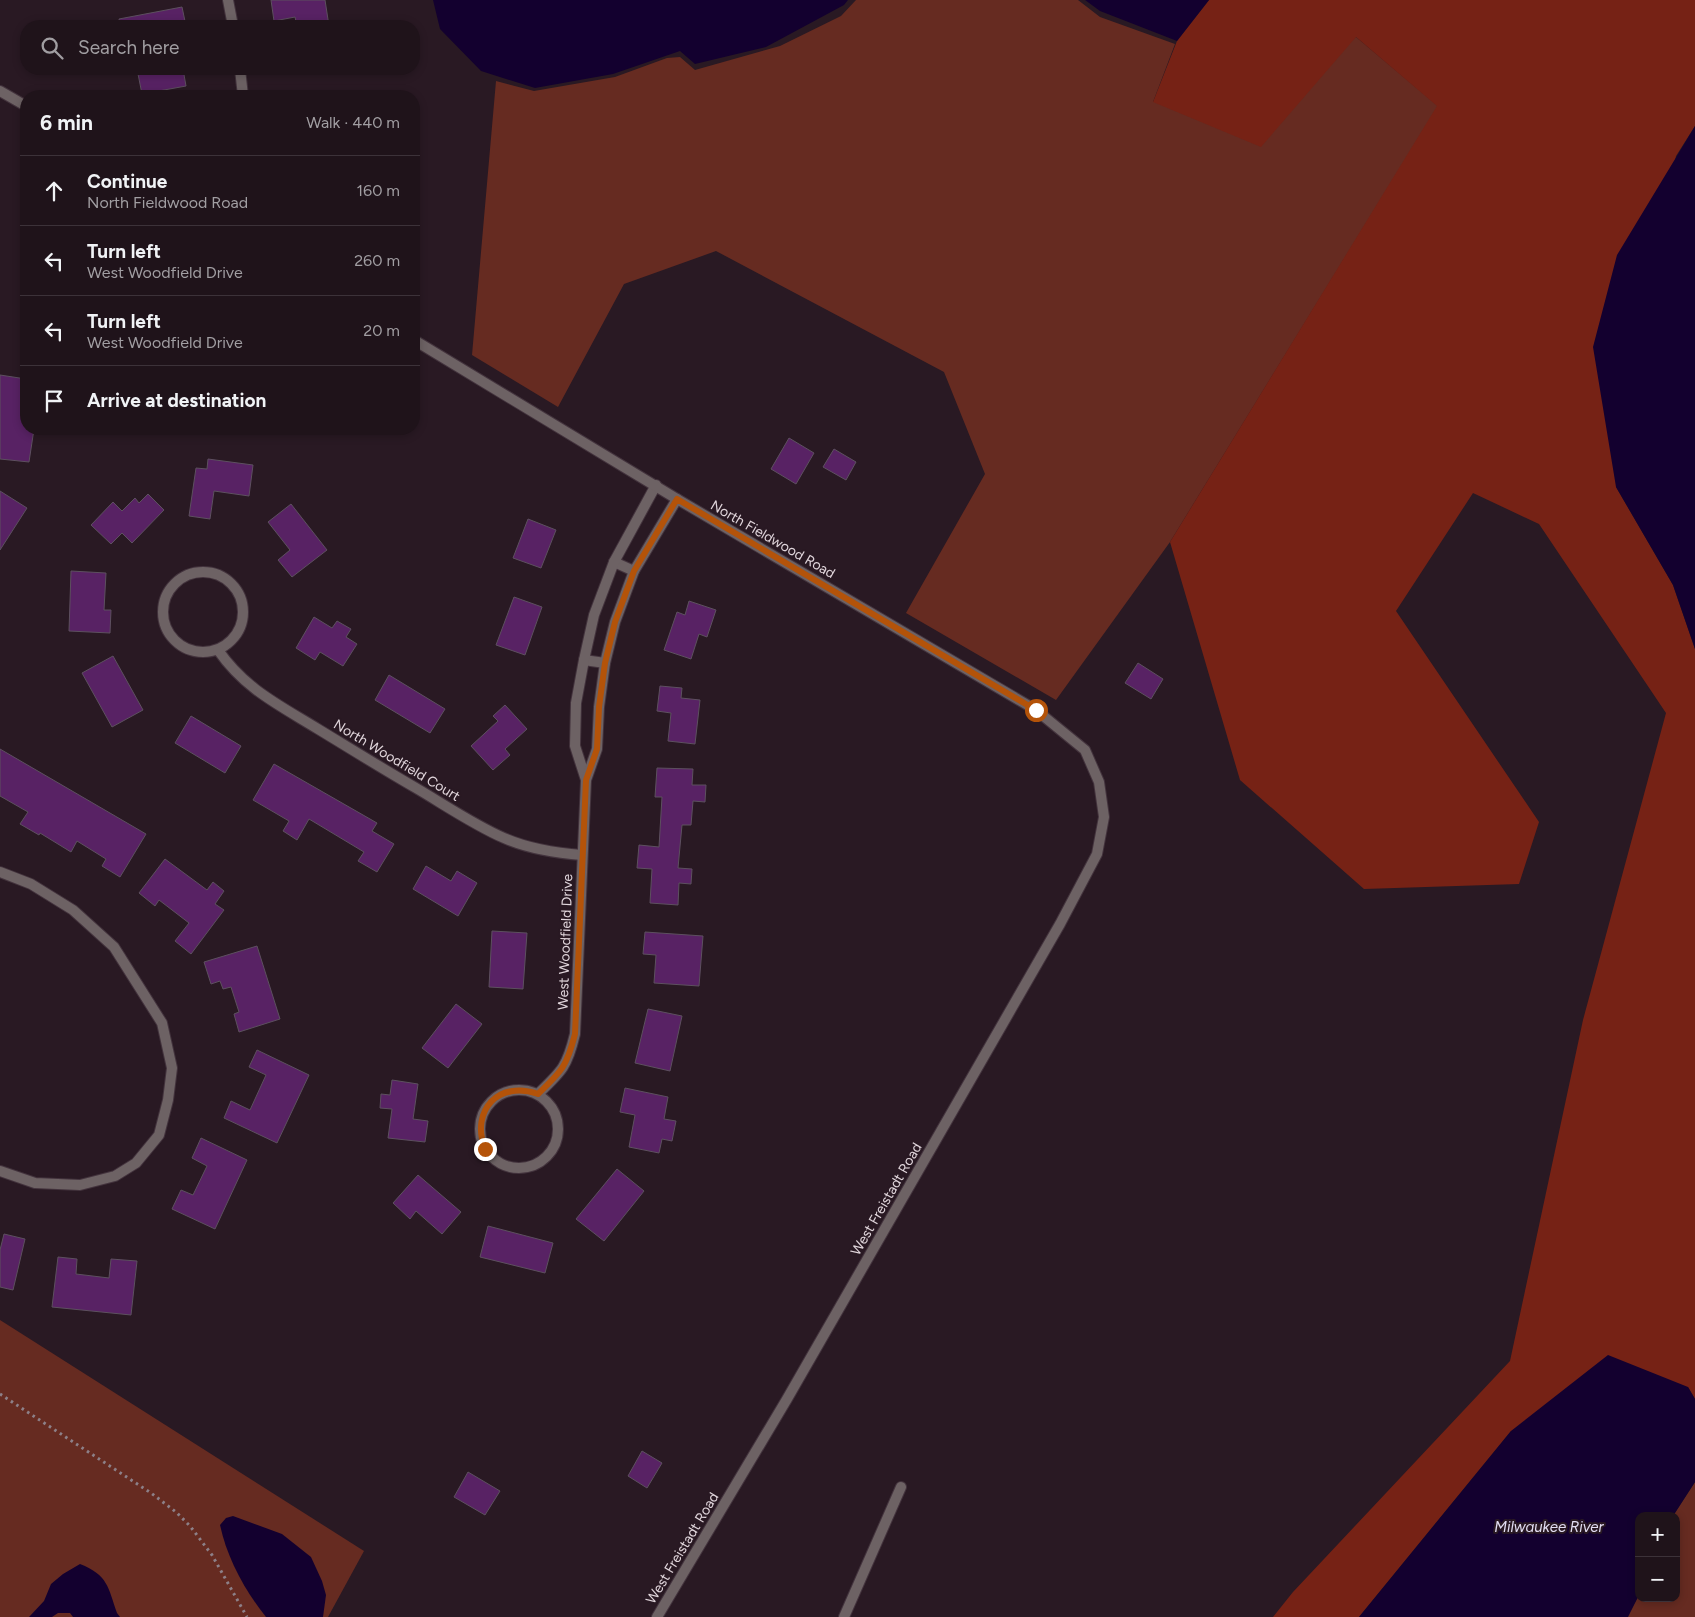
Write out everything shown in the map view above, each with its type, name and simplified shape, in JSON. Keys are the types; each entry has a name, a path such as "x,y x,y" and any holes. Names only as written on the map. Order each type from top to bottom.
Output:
{"street":[{"path":"228,0 232,20"},
{"path":"241,75 242,90"},
{"path":"0,90 20,102"},
{"name":"North Fieldwood Road","path":"420,344 677,499 1036,710 1085,750 1099,782"},
{"name":"West Woodfield Drive","path":"586,780 576,746 576,703 594,615 614,562 656,486"},
{"name":"West Woodfield Drive","path":"538,1094 565,1066 570,1056 575,1034 586,780 597,749 599,707 605,663 615,622 634,571 677,499"},
{"path":"614,562 634,571"},
{"path":"207,572 220,575 231,583 239,594 243,607 243,620 238,633 230,644 218,650 205,653 192,652 180,646 170,637 164,625 162,612 165,598 171,587 181,578 193,573 207,572"},
{"name":"North Woodfield Court","path":"218,650 229,667 256,690 484,828 528,847 582,855"},
{"path":"584,660 605,663"},
{"name":"West Freistadt Road","path":"657,1617 787,1400 1060,924 1096,854 1104,817 1099,782"},
{"path":"0,872 31,884 74,910 114,947 162,1023 172,1068 168,1100 159,1136 136,1163 115,1176 80,1185 35,1183 0,1171"},
{"path":"514,1090 526,1090 538,1094 548,1102 555,1114 558,1126 557,1139 551,1151 542,1161 530,1166 517,1168 504,1165 493,1158 485,1149 481,1137 480,1124 484,1112 491,1101 501,1094 514,1090"},
{"path":"844,1617 901,1487"}],"path":[{"path":"0,1394 176,1512 190,1526 212,1555 247,1617"}],"shaded area":[{"path":"856,0 1078,0 1100,17 1175,44 1153,102 1356,37 1438,106 1170,542 1056,700 906,613 985,474 944,372 716,251 624,284 558,407 472,355 496,81 534,91 615,77 667,58 680,57 695,70 780,46 841,16"},
{"path":"1209,0 1695,0 1695,126 1676,156 1616,487 1673,585 1695,649 1695,1399 1688,1387 1511,1431 1359,1617 1273,1617 1293,1592 1510,1361 1583,1020 1666,713 1539,524 1473,493 1396,611 1539,822 1519,884 1364,889 1240,780 1170,542 1437,106 1356,37 1261,147 1153,102 1177,41"},
{"path":"0,1320 364,1551 328,1617 0,1617"},
{"path":"1695,1482 1695,1617 1627,1617 1635,1602 1680,1602 1680,1512 1676,1512"}],"water":[{"path":"433,0 848,0 844,5 766,47 695,64 680,51 613,74 535,88 481,71 440,29"},
{"path":"1085,0 1209,0 1177,41 1100,11"},
{"path":"1695,126 1695,649 1673,585 1616,487 1593,347 1617,255"},
{"name":"Milwaukee River","path":"1608,1355 1688,1387 1695,1399 1695,1482 1676,1512 1635,1512 1636,1602 1628,1617 1359,1617 1511,1431"},
{"path":"233,1516 282,1534 311,1557 326,1595 323,1617 266,1617 238,1574 227,1550 220,1525 226,1518"},
{"path":"80,1564 102,1577 120,1617 73,1617 70,1613 58,1613 52,1617 29,1617 44,1601 51,1584"}],"building":[{"path":"271,0 325,0 328,20 296,20 295,17 274,20"},
{"path":"182,7 185,20 119,20"},
{"path":"138,75 184,75 186,86 164,90 141,90"},
{"path":"0,375 20,378 20,435 33,435 29,462 0,459"},
{"path":"789,438 814,453 796,484 771,469"},
{"path":"834,449 856,462 846,480 823,467"},
{"path":"208,459 253,465 249,496 214,491 210,519 189,516 196,468 207,469"},
{"path":"0,491 27,508 0,550"},
{"path":"148,494 164,510 132,543 122,533 111,544 91,525 113,502 122,511 135,498 139,503"},
{"path":"291,504 327,550 292,577 278,560 290,550 268,522"},
{"path":"528,519 556,530 541,568 513,558"},
{"path":"71,571 106,573 104,610 111,610 110,633 69,631"},
{"path":"514,597 542,607 525,655 496,645"},
{"path":"689,601 716,610 707,637 699,634 691,659 664,650 677,612 685,615"},
{"path":"314,617 332,628 337,621 351,629 346,637 357,644 343,666 320,652 315,660 296,648"},
{"path":"113,656 143,710 112,727 82,673"},
{"path":"1138,663 1163,679 1151,699 1125,683"},
{"path":"389,675 445,709 430,733 375,700"},
{"path":"660,686 682,688 681,698 700,700 695,744 668,741 671,713 657,711"},
{"path":"505,705 527,729 505,749 510,755 493,770 471,746 498,721 493,716"},
{"path":"191,716 241,746 225,773 175,743"},
{"path":"0,749 146,834 120,877 102,866 106,859 77,841 71,852 40,833 39,835 20,824 28,812 0,796"},
{"path":"274,764 377,823 372,831 394,844 377,872 358,861 364,852 309,819 297,840 283,831 289,821 253,800"},
{"path":"657,768 693,769 692,785 706,785 705,802 693,801 691,825 682,825 678,868 692,869 691,884 679,883 678,905 650,903 652,869 637,868 639,845 659,847 662,797 655,797"},
{"path":"165,859 207,890 213,882 224,891 215,904 224,910 191,954 175,941 189,923 159,900 155,906 139,893"},
{"path":"426,866 451,881 457,871 477,883 458,916 413,889"},
{"path":"492,931 527,933 523,989 489,987"},
{"path":"645,932 703,936 699,986 654,983 656,955 643,954"},
{"path":"257,946 280,1019 239,1032 234,1014 239,1012 231,987 223,989 220,981 211,984 204,962"},
{"path":"456,1004 482,1024 448,1068 422,1048"},
{"path":"648,1009 682,1016 670,1071 635,1063"},
{"path":"257,1050 309,1075 277,1143 224,1118 231,1101 250,1110 266,1075 249,1067"},
{"path":"392,1080 418,1084 413,1119 428,1121 425,1142 388,1138 392,1109 380,1108 381,1094 390,1095"},
{"path":"625,1088 668,1097 664,1119 676,1121 672,1141 662,1139 659,1153 629,1147 635,1115 620,1112"},
{"path":"201,1138 247,1160 215,1229 172,1209 181,1190 193,1195 207,1166 192,1158"},
{"path":"617,1169 644,1191 604,1241 576,1219"},
{"path":"418,1175 461,1212 442,1234 416,1211 410,1219 393,1203"},
{"path":"488,1226 553,1243 545,1273 480,1257"},
{"path":"4,1234 25,1239 13,1290 0,1287 0,1250"},
{"path":"58,1257 77,1259 76,1274 109,1278 111,1259 137,1261 131,1315 52,1307"},
{"path":"642,1451 662,1463 647,1488 628,1476"},
{"path":"468,1472 500,1491 485,1515 454,1497"}],"route":[{"path":"485,1149 481,1137 480,1124 484,1112 491,1101 501,1094 514,1090 526,1090 538,1094 556,1077 570,1056 575,1034 586,780 597,749 599,707 605,663 615,622 634,571 677,499 1036,710"}]}
